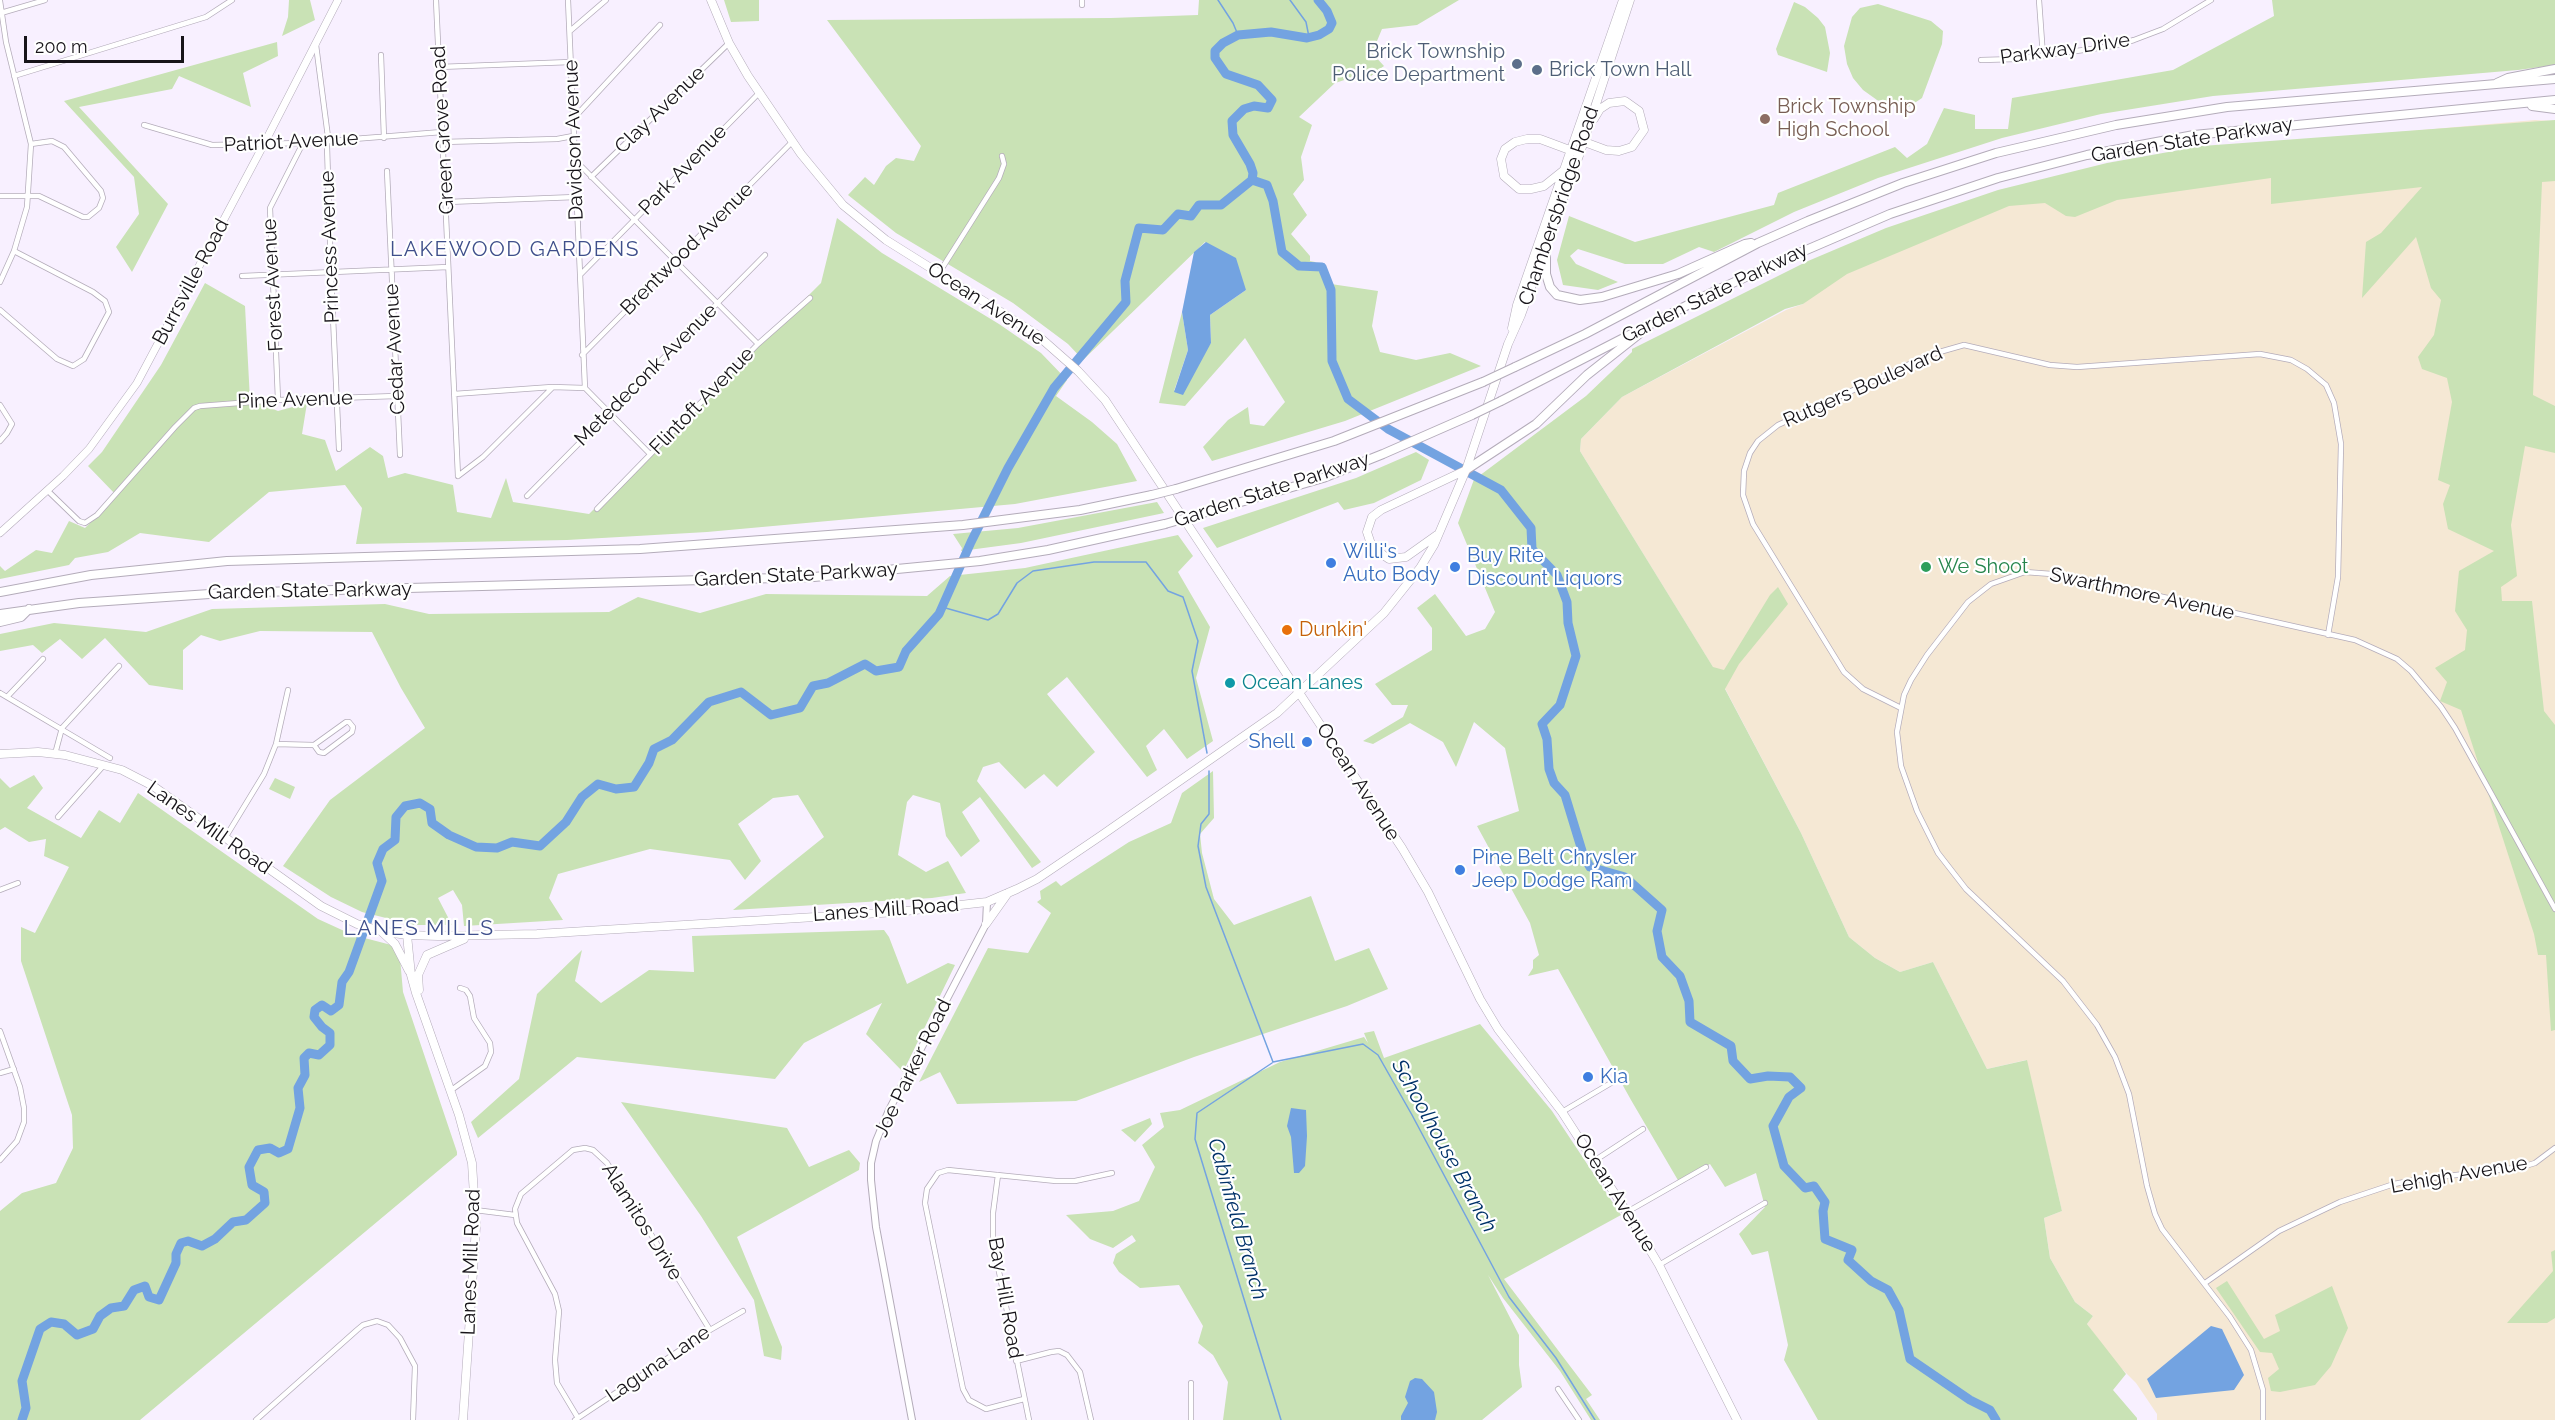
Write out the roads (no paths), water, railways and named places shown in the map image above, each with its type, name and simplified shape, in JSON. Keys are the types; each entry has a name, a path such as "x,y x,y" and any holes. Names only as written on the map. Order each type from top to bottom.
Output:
{"highway":[{"path":"2491,86 2508,78 2555,69"},
{"name":"Garden State Parkway","path":"0,592 91,575 227,561 640,549 963,525 1080,510 1176,489 1254,467 1360,432 1515,368 1758,243 1904,183 1996,153 2078,133 2228,107 2555,79"},
{"name":"Garden State Parkway","path":"0,614 141,597 224,593 814,577 935,567 1048,550 1165,524 1323,478 1501,401 1656,321 1783,260 1890,214 1998,178 2148,143 2223,132 2555,100"},
{"path":"2520,104 2555,109"},
{"path":"1546,246 1546,274 1550,286 1557,295 1581,300 1602,297 1678,273 1745,244 1758,243"},
{"path":"1468,467 1536,424 1587,375 1656,321"},
{"path":"0,622 21,617 30,609"}],"main road":[{"name":"Burrsville Road","path":"0,532 48,491 89,449 137,383 338,0"},
{"name":"Ocean Avenue","path":"711,0 729,43 759,93 792,142 843,205 886,240 1036,334 1078,371 1105,400 1135,441 1191,533 1300,693 1411,863 1498,1029 1562,1112 1628,1212 1659,1265 1737,1420"},
{"name":"Chambersbridge Road","path":"1300,693 1390,607 1420,568 1438,534 1468,467 1509,344 1546,246 1623,0"},
{"name":"Chambersbridge Road","path":"1579,141 1588,128 1630,0"},
{"path":"1579,141 1606,150 1625,149 1638,141 1644,130 1643,117 1636,107 1619,101 1609,103 1600,109 1588,128"},
{"path":"1565,169 1544,186 1519,189 1504,176 1501,159 1505,149 1515,142 1527,139 1540,139 1576,152"},
{"name":"Chambersbridge Road","path":"1509,344 1517,305 1565,169 1576,152"},
{"path":"1438,534 1406,557 1389,559 1372,547 1367,532 1372,517 1381,510 1451,478 1468,467"},
{"name":"Lanes Mill Road","path":"0,754 30,752 55,754 122,771 153,786 321,906 357,924 407,935 475,935 897,912 987,902 1037,879 1270,718 1300,693"},
{"path":"986,924 1008,892"},
{"path":"379,930 395,944 413,981"},
{"name":"Lanes Mill Road","path":"407,935 413,981 472,1163 476,1210 463,1420"},
{"path":"420,1004 418,975 427,955 475,935"}],"street":[{"path":"1,13 45,0"},
{"path":"14,76 206,18 231,0"},
{"name":"Green Grove Road","path":"436,0 458,476 483,457 552,387"},
{"name":"Davidson Avenue","path":"568,0 585,388"},
{"path":"570,31 606,0"},
{"path":"2039,0 2043,56"},
{"name":"Parkway Drive","path":"1981,60 2043,56 2134,40 2163,29 2211,0"},
{"path":"0,1 3,42 31,144 29,195 14,251 2,280"},
{"path":"573,119 660,25"},
{"name":"Clay Avenue","path":"591,177 729,43"},
{"name":"Princess Avenue","path":"316,45 328,141 339,449"},
{"path":"381,55 384,138"},
{"path":"440,67 571,62"},
{"name":"Park Avenue","path":"581,274 759,93"},
{"name":"Patriot Avenue","path":"144,125 202,144 303,143 442,132"},
{"path":"442,142 557,139 573,136"},
{"path":"0,196 29,195 49,199 83,217 96,212 103,198 96,182 64,147 52,141 31,144"},
{"name":"Brentwood Avenue","path":"582,355 792,142"},
{"name":"Forest Avenue","path":"278,400 270,208 303,143"},
{"path":"939,273 999,178 1004,164 1002,156"},
{"path":"574,159 759,344"},
{"name":"Cedar Avenue","path":"387,171 400,455"},
{"path":"447,202 576,197"},
{"path":"0,310 57,359 73,366 84,359 109,312 105,301 93,292 14,251"},
{"name":"Metedeconk Avenue","path":"527,496 607,412 765,255"},
{"path":"243,276 448,267"},
{"name":"Flintoft Avenue","path":"597,509 759,344 810,298"},
{"name":"Rutgers Boulevard","path":"1901,708 1863,689 1844,672 1754,524 1743,495 1744,471 1750,453 1758,441 1778,426 1929,355 1964,345 2050,365 2077,367 2260,354 2291,360 2307,369 2325,385 2334,403 2341,444 2338,577 2328,634"},
{"path":"454,394 552,387 585,388 650,454"},
{"name":"Pine Avenue","path":"48,491 79,521 85,523 97,515 194,408 215,404 278,400 396,396"},
{"path":"0,405 12,424 8,433 0,441"},
{"name":"Swarthmore Avenue","path":"2263,1420 2263,1390 2256,1362 2242,1336 2205,1283 2165,1233 2155,1214 2147,1186 2129,1094 2115,1056 2097,1024 2063,981 1966,889 1931,841 1900,766 1897,732 1901,708 1911,680 1927,655 1968,602 1991,584 2025,572 2065,575 2355,640 2397,659 2429,691 2456,728 2555,909"},
{"path":"7,697 43,659"},
{"path":"55,754 62,728 119,666"},
{"path":"225,838 264,774 276,744 288,690"},
{"path":"0,693 110,758"},
{"path":"276,744 314,746 346,722 350,722 353,727 352,732 324,753 319,752 314,746"},
{"path":"58,817 104,765"},
{"path":"0,890 18,883"},
{"name":"Joe Parker Road","path":"912,1420 876,1227 871,1163 876,1142 889,1110 986,924 987,902"},
{"path":"450,1091 485,1066 491,1052 490,1043 474,1018 470,996 466,990 460,988"},
{"path":"0,1031 14,1069 24,1108 24,1122 17,1141 0,1160"},
{"path":"0,1073 14,1069"},
{"path":"1562,1112 1611,1083"},
{"path":"1594,1161 1643,1129"},
{"name":"Alamitos Drive","path":"515,1215 521,1194 564,1156 578,1148 592,1150 607,1163 710,1330"},
{"name":"Lehigh Avenue","path":"2205,1283 2272,1235 2340,1202 2397,1183 2444,1175 2522,1167 2535,1163 2555,1148"},
{"path":"1628,1212 1706,1167"},
{"path":"1024,1399 986,1409 969,1400 963,1389 925,1203 927,1189 938,1173 948,1170 1075,1181 1112,1173"},
{"name":"Bay Hill Road","path":"998,1175 993,1213 993,1242 1029,1420"},
{"path":"1659,1265 1765,1203"},
{"path":"476,1210 515,1215 517,1223 555,1294 559,1311 555,1360 557,1383 577,1419"},
{"name":"Laguna Lane","path":"577,1419 710,1330 743,1311"},
{"path":"256,1420 363,1325 377,1321 388,1325 400,1338 415,1366 412,1420"},
{"path":"1017,1361 1059,1351 1067,1355 1080,1372 1091,1420"},
{"path":"1191,1383 1191,1420"},
{"path":"1558,1389 1579,1420"}],"water":[{"path":"1206,242 1236,258 1246,290 1210,315 1211,343 1183,395 1174,392 1188,350 1182,312 1194,252"},
{"path":"1291,1108 1306,1110 1305,1166 1299,1173 1294,1173 1291,1137 1287,1126"},
{"path":"2211,1326 2222,1329 2244,1375 2234,1390 2156,1398 2147,1379"},
{"path":"1415,1378 1422,1379 1434,1392 1437,1412 1435,1420 1401,1420 1408,1403 1405,1397 1410,1381"}],"waterway":[{"path":"1218,0 1238,35"},
{"path":"1290,0 1306,22 1309,37"},
{"path":"1252,180 1253,173 1250,164 1233,135 1232,121 1244,109 1254,106 1268,108 1272,100 1258,85 1226,74 1215,58 1215,51 1223,43 1238,35 1271,32 1307,38 1319,35 1329,29 1332,23 1327,11 1318,0"},
{"path":"1252,180 1267,185 1273,201 1282,252 1299,266 1322,267 1331,290 1332,361 1348,399 1388,429 1501,490 1531,528 1532,549 1557,575 1567,602 1568,623 1576,656 1560,705 1542,724 1547,739 1549,769 1554,783 1565,795 1583,854 1590,867 1625,877 1662,910 1657,931 1662,957 1680,976 1689,1001 1690,1022 1731,1046 1733,1061 1750,1079 1768,1076 1790,1077 1801,1088 1789,1097 1773,1126 1784,1166 1805,1188 1814,1186 1825,1202 1823,1211 1825,1239 1852,1250 1848,1260 1871,1281 1888,1290 1899,1310 1910,1359 1970,1400 1990,1410 1996,1420"},
{"path":"22,1420 26,1408 22,1381 40,1329 51,1322 64,1324 77,1335 93,1329 100,1316 111,1308 124,1306 134,1290 145,1286 149,1297 159,1300 176,1263 176,1254 181,1243 188,1241 202,1246 215,1239 233,1222 246,1220 265,1203 264,1192 252,1185 249,1167 258,1150 270,1148 279,1153 288,1149 300,1108 298,1088 305,1075 304,1058 309,1053 319,1055 330,1045 330,1033 314,1017 315,1010 322,1005 331,1011 339,1005 342,982 349,972 382,881 377,863 383,849 395,840 396,817 405,806 420,803 430,809 432,823 449,835 476,847 497,848 512,842 540,846 566,822 582,797 598,784 616,789 634,787 649,763 654,749 672,740 709,702 741,692 771,715 800,708 813,686 828,683 865,664 876,671 899,667 906,651 939,614 971,542 1008,468 1054,388 1126,302 1125,281 1139,228 1163,230 1178,214 1191,216 1199,205 1221,205 1252,180"},
{"name":"Schoolhouse Branch","path":"942,607 988,620 998,614 1017,583 1033,571 1094,562 1146,562 1168,591 1183,597 1198,641 1192,671 1207,753"},
{"name":"Schoolhouse Branch","path":"1209,771 1209,814 1201,824 1198,846 1206,887 1273,1062 1363,1044 1378,1055 1509,1297 1556,1358 1595,1420"},
{"name":"Cabinfield Branch","path":"1272,1063 1197,1113 1195,1139 1281,1420"}],"place":[{"name":"Brick Township Police Department","path":"1517,64"},
{"name":"Brick Town Hall","path":"1537,70"},
{"name":"Brick Township High School","path":"1765,119"},
{"name":"Willi's Auto Body","path":"1331,563"},
{"name":"Buy Rite Discount Liquors","path":"1455,567"},
{"name":"We Shoot","path":"1926,567"},
{"name":"Dunkin'","path":"1287,630"},
{"name":"Ocean Lanes","path":"1230,683"},
{"name":"Shell","path":"1307,742"},
{"name":"Pine Belt Chrysler Jeep Dodge Ram","path":"1460,870"},
{"name":"Kia","path":"1588,1077"}],"district":[{"name":"LAKEWOOD GARDENS","path":"515,250"},
{"name":"LANES MILLS","path":"419,929"}]}
